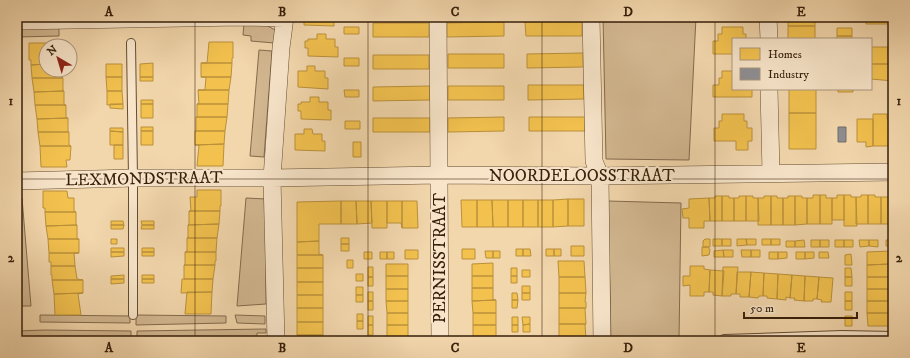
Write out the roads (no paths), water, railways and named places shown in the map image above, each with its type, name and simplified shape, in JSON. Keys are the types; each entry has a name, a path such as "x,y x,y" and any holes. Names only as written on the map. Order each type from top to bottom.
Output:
{"street":[{"name":"PERNISSTRAAT","path":"438,17 440,341"},
{"path":"591,17 594,161 600,176 602,341"},
{"path":"768,17 769,38"},
{"path":"17,21 139,18 285,18 281,48 272,178 276,341"},
{"path":"770,90 771,173"},
{"name":"NOORDELOOSSTRAAT","path":"272,178 439,175 600,176 893,172"},
{"name":"LEXMONDSTRAAT","path":"17,181 133,178 272,178"}],"lane":[{"path":"130,43 134,315"},
{"path":"724,339 842,335 893,336"}]}
